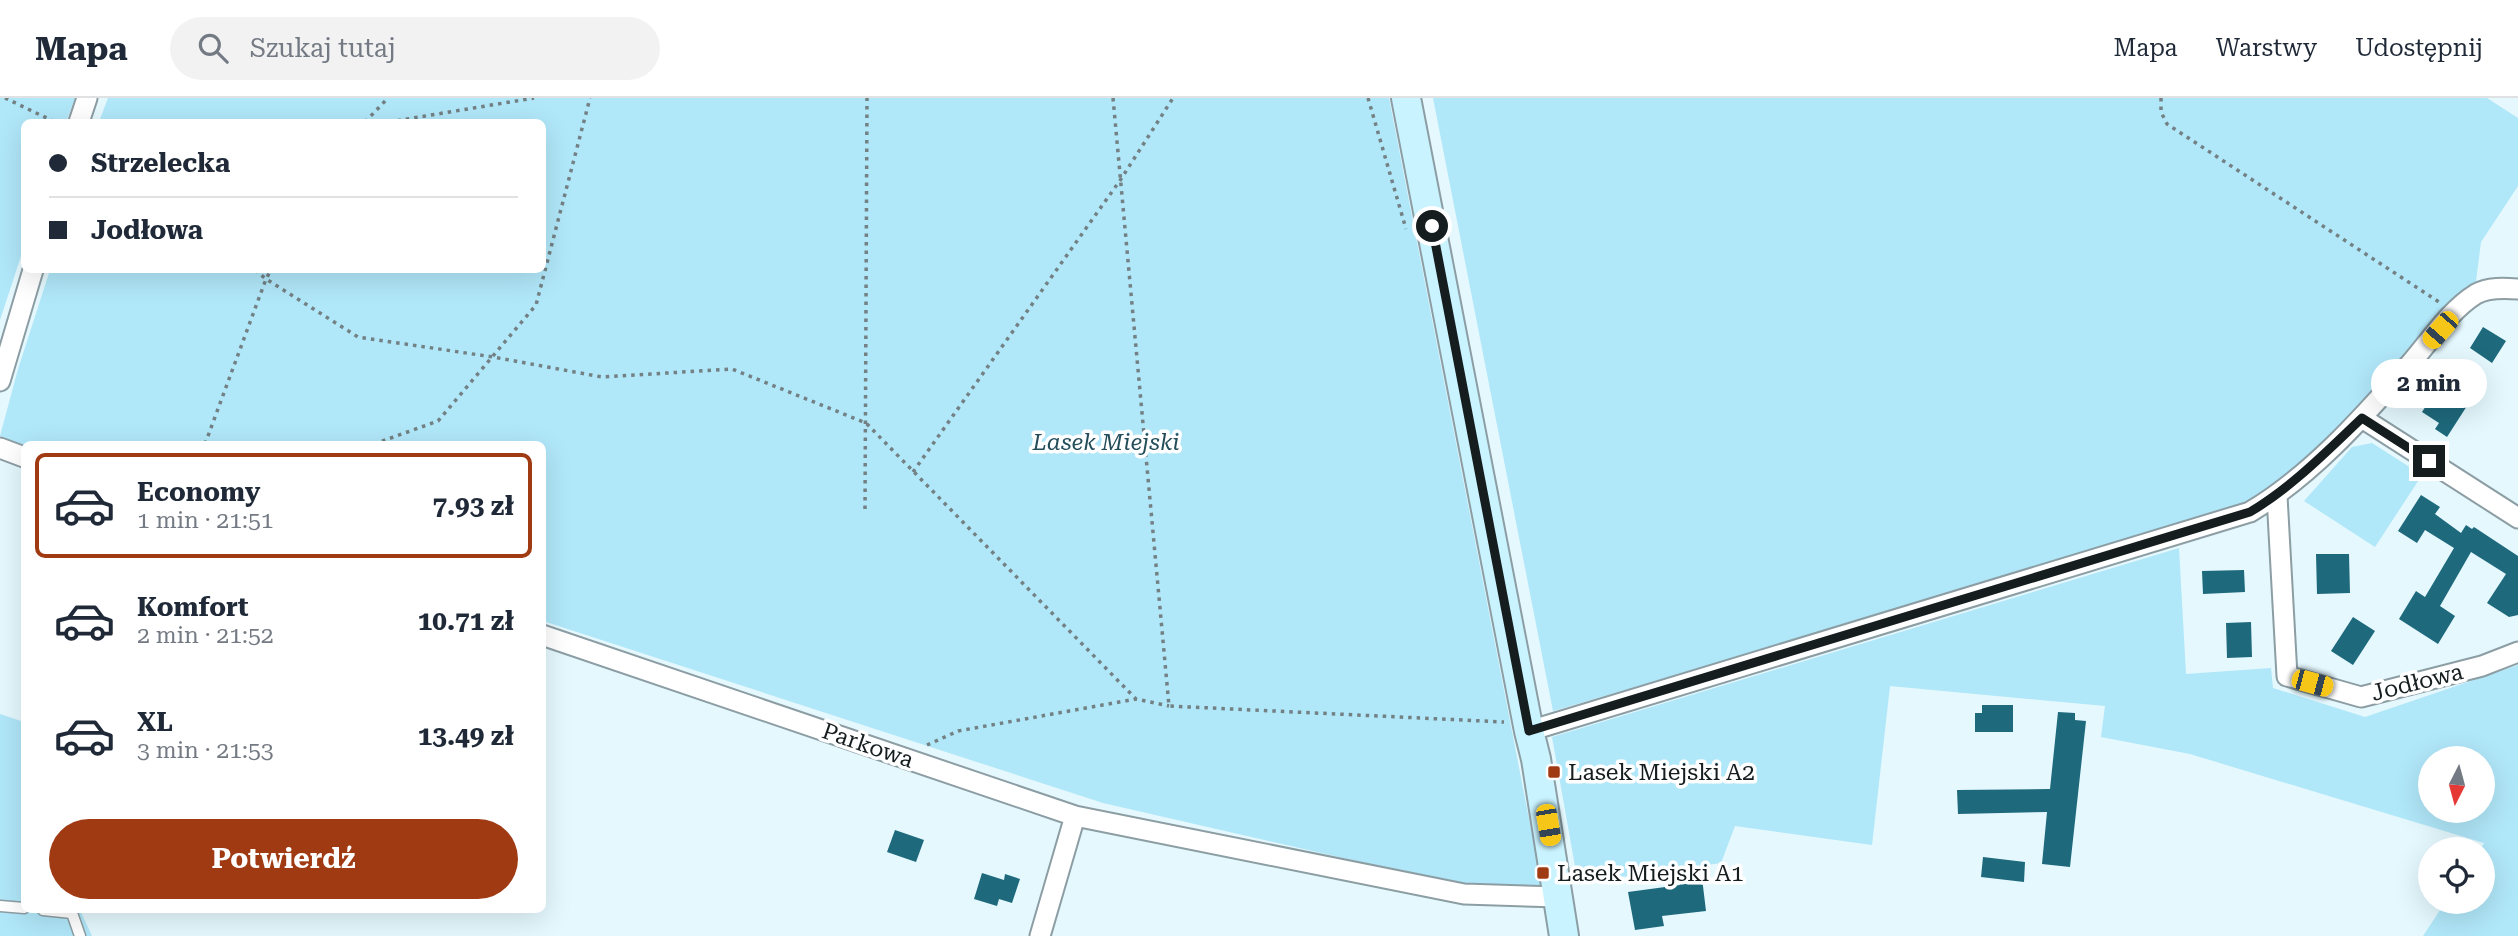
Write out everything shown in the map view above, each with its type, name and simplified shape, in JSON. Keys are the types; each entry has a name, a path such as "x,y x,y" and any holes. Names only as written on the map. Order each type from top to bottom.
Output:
{"street":[{"path":"80,119 87,98"},
{"path":"1406,98 1517,726 1536,759 1564,932"},
{"path":"0,381 32,273"},
{"path":"1517,726 2250,512 2277,496 2362,418 2455,312 2477,293 2489,289 2518,289"},
{"path":"2362,418 2518,518"},
{"path":"0,448 21,456"},
{"name":"Jodłowa","path":"2277,496 2287,676 2361,697 2482,666 2518,652"},
{"name":"Parkowa","path":"546,636 1075,816 1464,894 1559,897"},
{"path":"1040,936 1075,816"}],"lane":[{"path":"0,906 21,908"},
{"path":"72,913 80,936"}],"path":[{"path":"5,98 49,119"},
{"path":"368,119 388,98"},
{"path":"407,119 534,98"},
{"path":"546,267 590,98"},
{"path":"865,509 867,98"},
{"path":"1113,98 1169,706"},
{"path":"913,472 1121,179 1173,98"},
{"path":"2161,98 2161,112 2167,124 2455,312"},
{"path":"259,273 358,337 493,356 602,377 732,369 866,423 1136,699"},
{"path":"206,441 269,273"},
{"path":"382,441 438,421 536,305 544,273"},
{"path":"902,757 958,731 1136,699 1169,706 1517,726"}],"green space":[{"path":"0,98 75,98 67,119 21,119 21,256 0,320"},
{"name":"Lasek Miejski","path":"108,98 1389,98 1543,891 1465,886 1103,803 546,622 546,441 21,441 21,444 0,436 49,273 546,273 546,119 100,119"},
{"path":"1433,98 2487,98 2518,118 2518,186 2481,242 2475,289 2349,415 2295,474 2251,508 1553,711"},
{"path":"2372,443 2422,475 2375,547 2304,501 2352,447"},
{"path":"2179,548 2186,674 2271,668 2273,688 2365,717 2518,665 2518,936 2423,936 2437,914 2495,914 2495,837 2464,837 2190,754 2101,737 2105,706 1890,686 1872,845 1735,826 1721,863 1578,883 1552,737"},
{"path":"0,714 21,721 21,913 81,913 92,936 0,936"}],"building":[{"path":"2483,327 2506,341 2492,363 2470,348"},
{"path":"2457,384 2474,395 2447,437 2435,429 2439,423 2422,412 2439,386 2451,394"},
{"path":"2421,495 2440,507 2435,514 2461,533 2466,525 2472,529 2474,527 2518,556 2518,615 2509,617 2487,603 2506,574 2471,552 2440,606 2455,616 2438,644 2399,619 2416,591 2425,597 2454,548 2425,530 2417,543 2398,531"},
{"path":"2316,554 2349,554 2350,593 2317,594"},
{"path":"2244,570 2245,592 2203,594 2202,571"},
{"path":"2353,617 2375,631 2353,665 2331,651"},
{"path":"2251,622 2252,657 2227,658 2226,623"},
{"path":"1982,705 2013,705 2013,732 1975,732 1975,713 1982,713"},
{"path":"2058,712 2075,713 2075,720 2086,721 2070,867 2042,864 2047,812 1958,814 1957,790 2050,789"},
{"path":"895,830 924,840 916,862 887,852"},
{"path":"1983,857 2025,862 2024,882 1981,877"},
{"path":"982,873 1004,880 1005,874 1020,879 1012,903 999,899 997,906 974,899"},
{"path":"1702,878 1706,911 1662,916 1664,926 1635,930 1628,892 1680,885 1679,881"}],"place":[{"name":"Lasek Miejski A2","path":"1554,772"},
{"name":"Lasek Miejski A1","path":"1543,873"}],"route":[{"path":"1432,226 1529,731 2250,512 2277,496 2295,481 2362,418 2429,461"}]}
